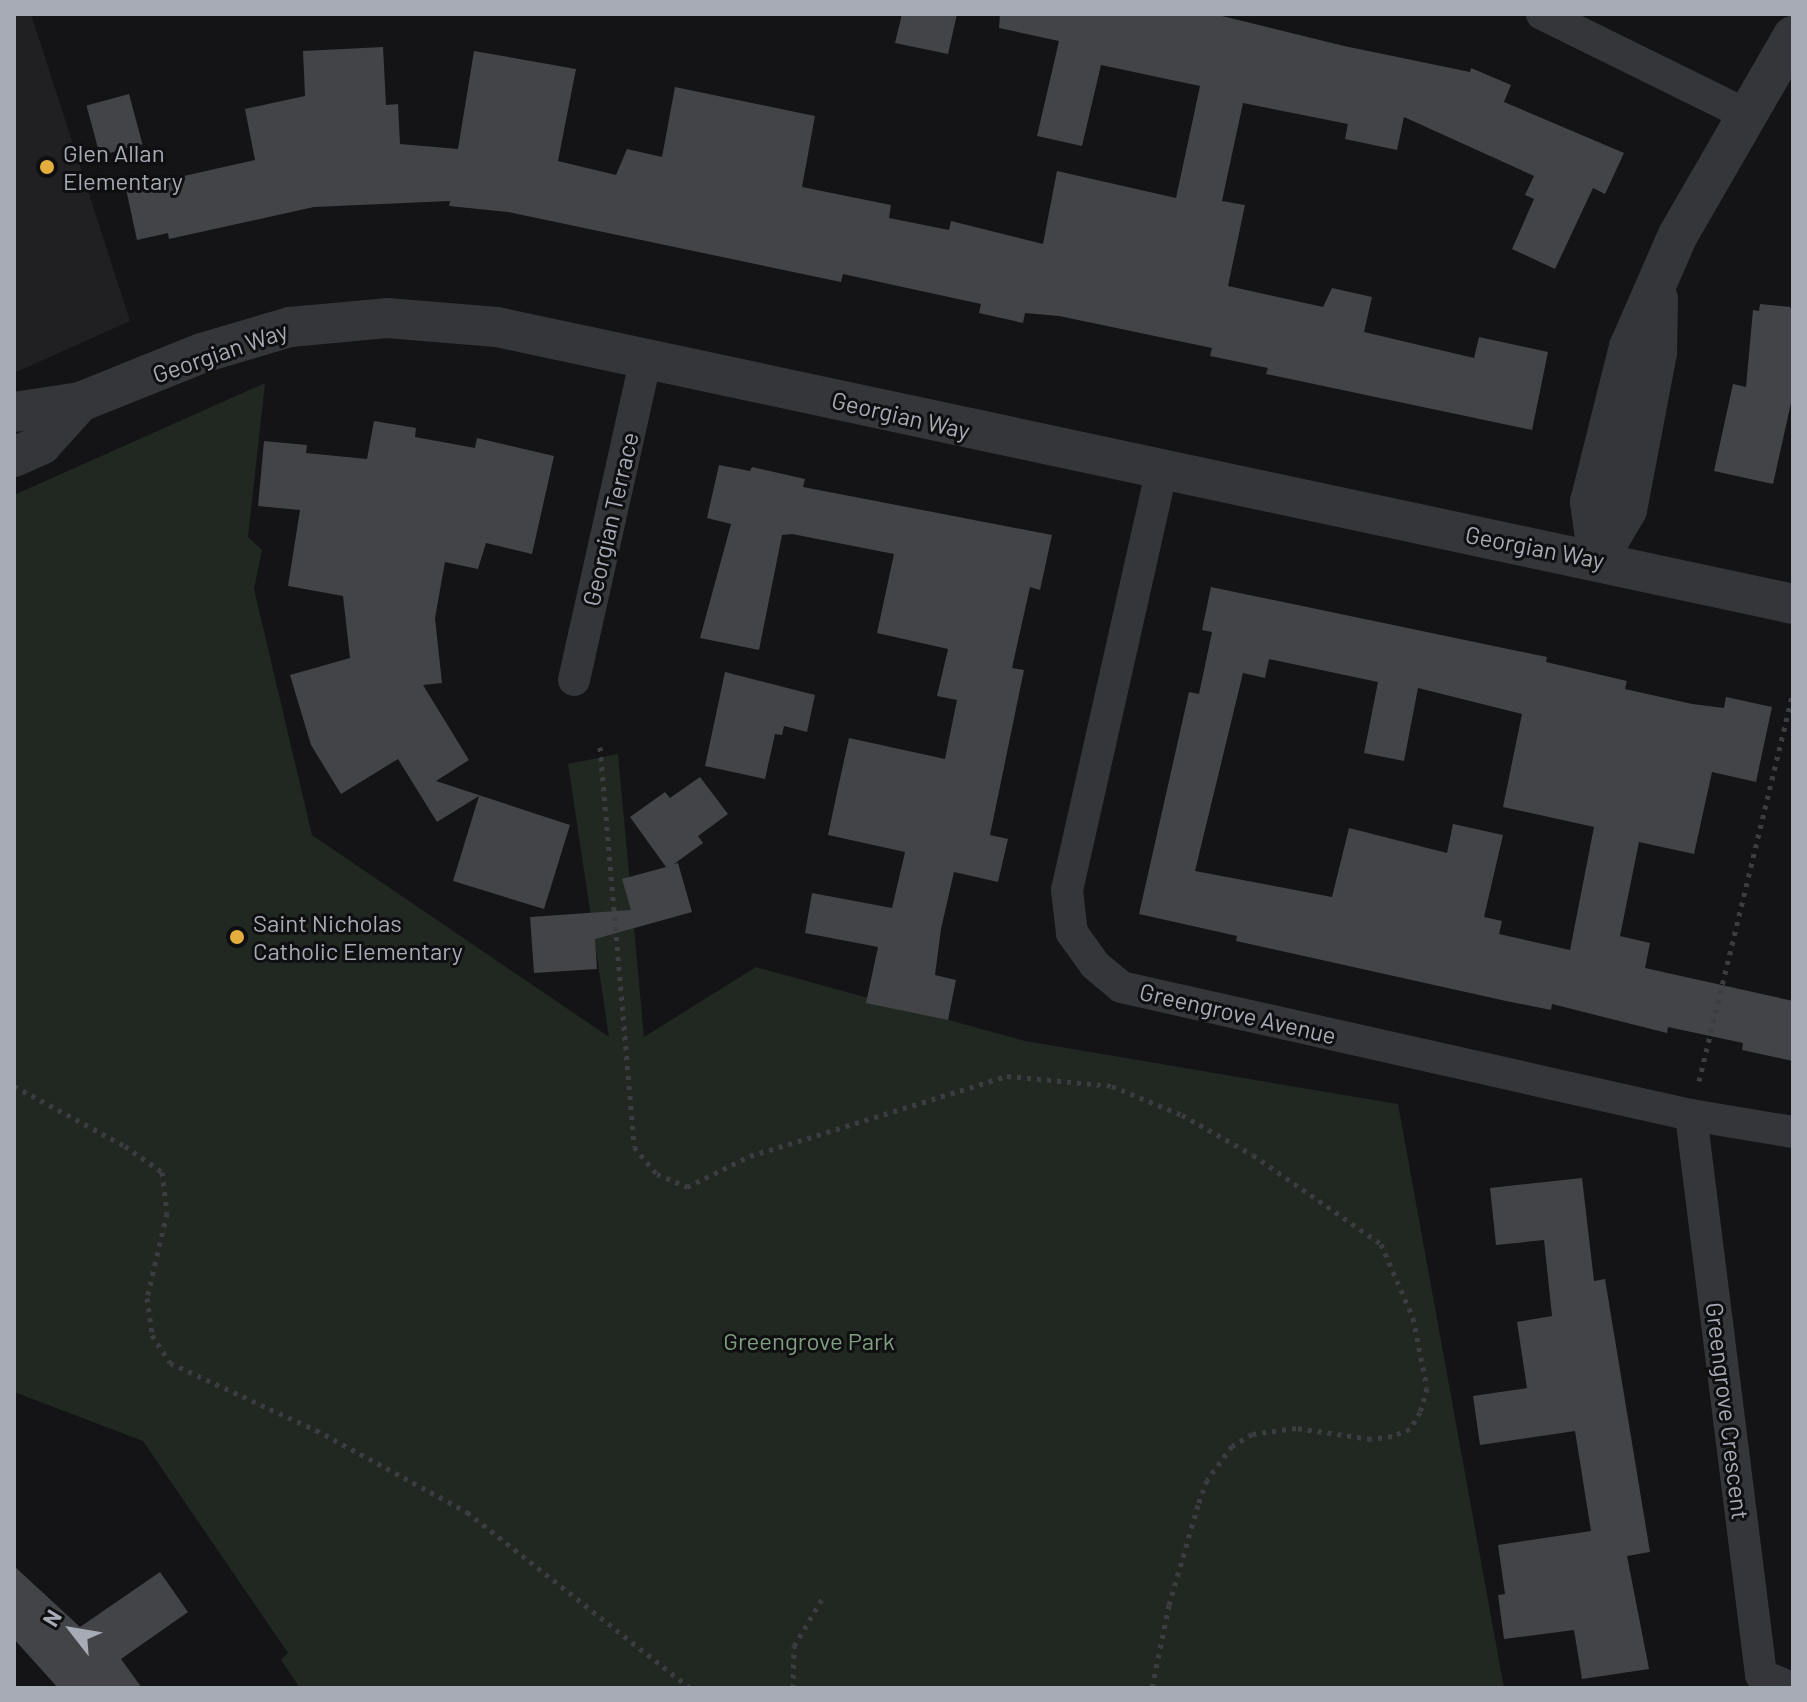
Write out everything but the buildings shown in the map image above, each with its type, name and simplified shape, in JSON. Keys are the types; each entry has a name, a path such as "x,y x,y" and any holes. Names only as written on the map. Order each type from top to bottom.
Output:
{"street":[{"path":"1542,14 1745,114"},
{"path":"1598,559 1590,502 1629,347 1658,287 1678,235 1745,114 1793,36"},
{"name":"Georgian Way","path":"14,412 80,402 202,353 290,327 387,318 497,327 1161,473 1598,559 1793,604"},
{"name":"Georgian Terrace","path":"574,680 646,358"},
{"path":"14,457 41,445 80,402"},
{"name":"Greengrove Avenue","path":"1161,473 1067,890 1072,933 1095,965 1121,987 1691,1115 1793,1132"},
{"name":"Greengrove Crescent","path":"1691,1115 1761,1675 1791,1688"}],"path":[{"path":"1691,1115 1793,693"},
{"path":"600,747 634,1147 657,1174 687,1187 750,1156 1007,1076 1037,1078 1112,1086 1182,1115 1253,1155 1381,1244 1413,1318 1427,1388 1420,1412 1410,1429 1392,1436 1371,1439 1296,1428 1252,1434 1232,1446 1207,1480 1198,1505 1169,1605 1152,1688"},
{"path":"14,1086 125,1146 162,1172 167,1213 147,1298 152,1335 170,1363 328,1437 467,1512 690,1688"},
{"path":"793,1688 794,1646 822,1599"}],"shaded area":[{"name":"Glen Allan Elementary","path":"14,14 31,14 130,321 14,373"}],"green space":[{"name":"Greengrove Park","path":"265,383 248,537 262,550 254,589 312,835 609,1037 568,764 618,754 644,1037 756,967 1025,1041 1398,1104 1504,1688 300,1688 281,1660 288,1653 143,1441 14,1392 14,495"}],"place":[{"name":"Glen Allan Elementary","path":"47,167"},
{"name":"Saint Nicholas Catholic Elementary","path":"237,937"}]}
